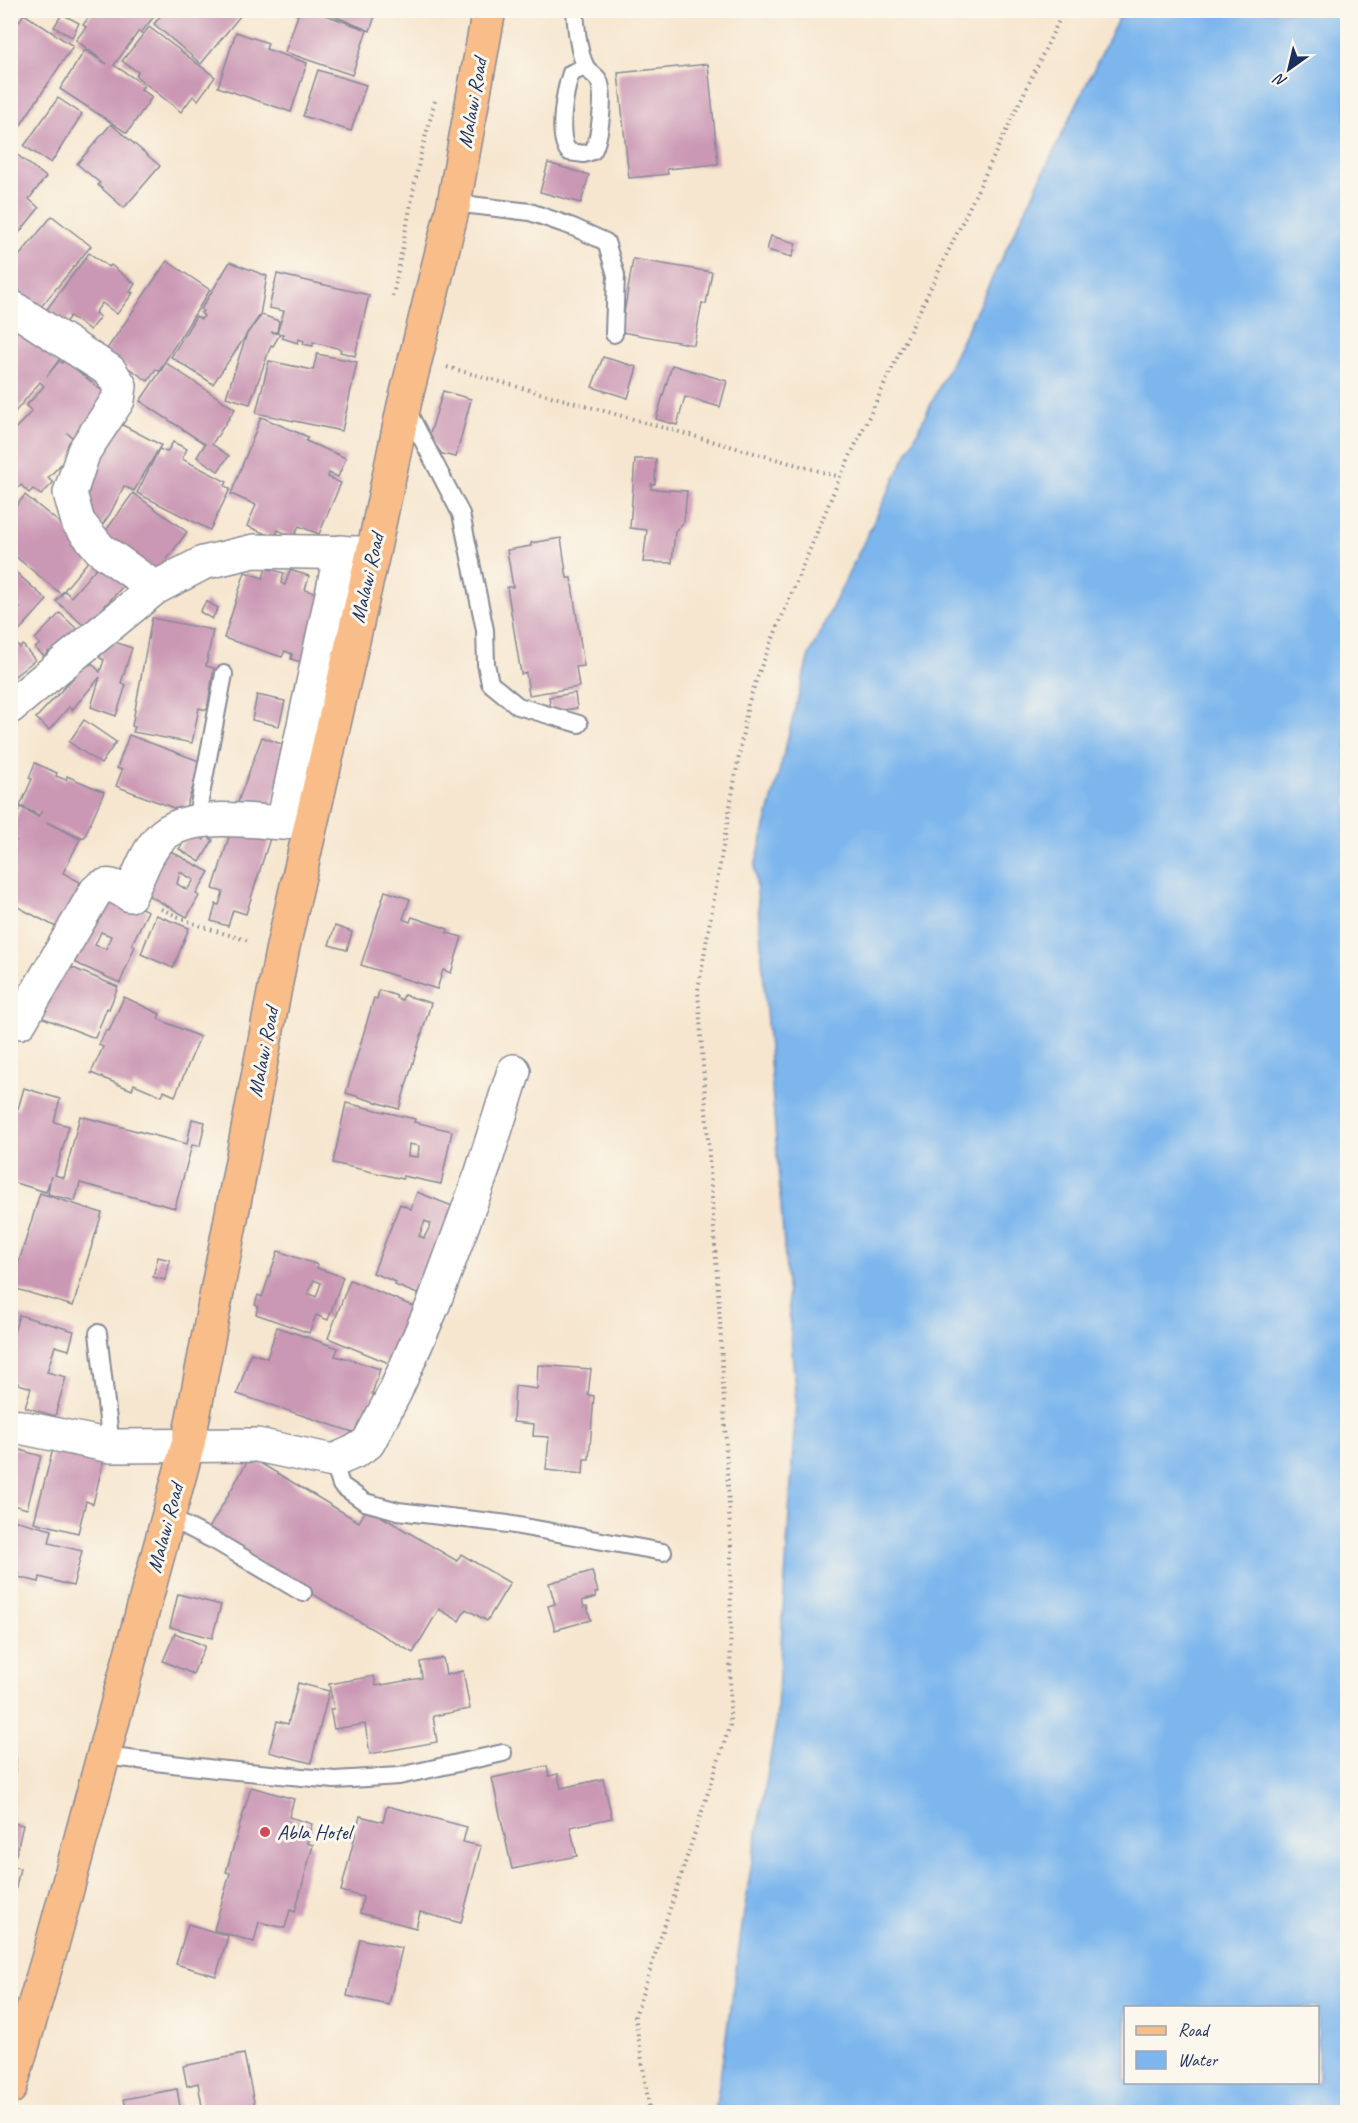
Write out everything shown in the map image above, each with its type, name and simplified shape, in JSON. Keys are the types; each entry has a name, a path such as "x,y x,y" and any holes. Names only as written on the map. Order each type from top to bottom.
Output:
{"main road":[{"name":"Malawi Road","path":"10,2088 50,1952 188,1444 282,951 373,553 414,358 454,203 489,10"}],"street":[{"path":"10,306 110,370 120,386 118,400 84,451 70,493 78,522 100,549 155,588"},
{"path":"10,707 155,588 203,563 254,551 373,553"},
{"path":"20,1022 96,891 102,885 110,884 130,895 148,854 160,837 175,826 196,821 235,820 283,823 341,552"},
{"path":"10,1425 111,1446 257,1444 333,1461 368,1443 395,1392 432,1305 478,1183 514,1071"}],"lane":[{"path":"575,10 576,29 585,67 597,78 602,88 598,142 593,151 584,154 569,152 563,138 567,84 571,73 585,67"},
{"path":"454,203 530,212 573,227 606,242 616,275 614,334"},
{"path":"404,405 461,514 485,630 486,664 490,683 518,706 579,724"},
{"path":"196,821 224,674"},
{"path":"98,1333 111,1446"},
{"path":"333,1461 341,1485 365,1502 398,1511 508,1524 663,1552"},
{"path":"168,1517 217,1542 303,1593"},
{"path":"103,1756 335,1780 399,1776 503,1753"}],"path":[{"path":"66,10 77,15 90,10"},
{"path":"651,2112 635,2016 730,1725 731,1549 720,1321 698,990 748,704 761,667 840,477 1064,10"},
{"path":"414,358 840,477"},
{"path":"130,895 200,926 255,944"}],"water":[{"path":"1122,11 1347,11 1347,2112 715,2112 749,1879 776,1725 796,1402 755,866 809,655"}],"building":[{"path":"94,10 159,10 141,33 139,31 114,65 144,85 141,89 152,97 127,133 60,89 85,50 107,64 76,40 86,27 83,25"},
{"path":"165,10 245,10 201,64 154,24"},
{"path":"286,10 311,10 367,30 352,75 285,52 298,15"},
{"path":"320,10 377,10 370,31"},
{"path":"24,14 73,46 18,129 10,124 10,35"},
{"path":"62,14 79,23 72,37 54,27"},
{"path":"149,27 215,77 198,100 193,96 181,112 136,76 138,72 122,61"},
{"path":"236,32 268,43 266,49 307,63 291,112 218,87"},
{"path":"708,64 718,164 667,169 668,174 629,178 618,73"},
{"path":"318,70 366,85 351,131 303,116"},
{"path":"58,98 82,114 51,163 24,146"},
{"path":"111,124 160,166 124,208 98,185 100,183 77,164"},
{"path":"16,154 46,177 29,199 39,208 10,244 10,161"},
{"path":"548,163 589,175 581,203 540,192"},
{"path":"52,216 91,246 36,313 10,292 10,267"},
{"path":"771,236 796,243 792,257 767,250"},
{"path":"89,253 109,267 111,265 135,284 130,292 133,293 117,314 102,303 95,313 100,317 90,330 70,316 65,323 47,309"},
{"path":"633,259 712,272 706,304 702,303 694,345 621,332"},
{"path":"167,261 210,290 159,371 156,369 148,381 105,352"},
{"path":"230,262 267,276 260,315 213,384 171,357 196,316 201,319 204,316 201,309"},
{"path":"277,274 369,295 355,356 340,352 341,349 313,342 313,346 303,344 304,341 299,339 298,343 282,338 283,334 277,333 284,311 269,308"},
{"path":"262,315 279,321 277,332 271,332 280,334 273,346 271,345 250,404 226,397 247,333"},
{"path":"10,321 62,356 47,376 59,361 62,363 65,360 108,396 78,441 67,433 80,444 48,478 53,483 41,495 33,489 29,493 21,485 14,492 10,488 10,458 12,456 10,455 10,434 32,411 26,406 44,386 40,382 10,418"},
{"path":"317,354 357,362 342,431 256,413 269,361 313,370"},
{"path":"603,357 637,367 628,398 592,387"},
{"path":"166,363 235,409 212,444 229,456 218,471 197,457 205,444 140,401"},
{"path":"672,365 727,381 720,407 685,397 677,425 656,419"},
{"path":"443,391 471,399 456,457 442,454 429,437"},
{"path":"261,417 308,437 306,441 346,458 338,477 329,473 328,477 341,483 319,534 299,526 294,537 278,530 275,538 247,526 256,505 231,494"},
{"path":"115,421 161,445 134,491 124,486 100,528 89,517 92,507 87,504 92,470"},
{"path":"173,442 187,449 182,459 227,482 225,486 230,489 210,530 137,493 159,449 167,452"},
{"path":"635,459 656,459 655,484 651,484 651,489 687,491 684,522 675,531 672,563 643,562 647,530 630,528"},
{"path":"133,493 187,532 155,576 102,536"},
{"path":"25,495 96,552 61,594 10,552 10,513"},
{"path":"561,538 567,578 571,578 584,666 576,667 579,687 529,695 526,673 521,674 507,587 513,587 507,550"},
{"path":"102,561 126,583 104,607 108,610 90,631 56,601 65,591 71,597"},
{"path":"10,567 47,600 18,632 10,625 10,605 17,611 20,608 10,598"},
{"path":"266,568 284,573 281,583 285,585 290,570 309,576 305,590 323,595 304,663 291,659 292,654 285,651 282,657 224,638 245,572 263,578"},
{"path":"206,601 218,608 212,619 200,612"},
{"path":"60,613 79,631 55,657 49,651 44,656 35,648 40,644 35,639"},
{"path":"152,618 213,630 206,666 214,668 207,710 199,708 192,743 133,732 135,727 132,726"},
{"path":"10,636 20,648 23,645 35,660 10,680"},
{"path":"106,639 132,648 121,683 126,685 116,716 91,707 100,677 72,710 69,707 49,730 36,718 87,663 90,665 92,663 100,672 104,660 100,658"},
{"path":"575,693 577,708 551,712 549,697"},
{"path":"257,695 285,701 279,726 252,720"},
{"path":"84,720 116,742 101,764 69,742"},
{"path":"129,735 202,762 184,812 116,786 122,770 117,768"},
{"path":"262,737 292,748 266,818 236,807"},
{"path":"35,763 57,773 56,776 66,780 67,776 104,792 84,838 46,822 80,839 63,873 80,882 76,891 85,896 56,927 10,903 10,838 17,841 10,837 10,827 21,807 38,817 42,811 39,815 20,806 32,779 29,778"},
{"path":"233,824 271,835 246,914 233,910 228,926 211,921 216,904 219,905 223,892 213,889"},
{"path":"191,831 204,840 206,836 213,840 200,862 179,849"},
{"path":"161,846 209,872 196,894 199,896 187,917 137,889","holes":["180,872 194,880 187,890 177,884"]},
{"path":"385,891 410,899 403,919 410,922 412,917 448,929 447,933 462,937 451,973 443,970 437,989 361,965"},
{"path":"110,894 148,911 132,944 135,946 120,983 67,959","holes":["101,932 111,936 106,949 95,945"]},
{"path":"156,915 189,928 173,968 141,954"},
{"path":"335,926 352,932 347,950 329,945"},
{"path":"59,962 118,987 95,1038 41,1017"},
{"path":"379,990 402,1000 404,995 431,1003 399,1109 346,1093 374,998 377,999"},
{"path":"124,997 160,1014 158,1019 200,1037 175,1096 164,1091 162,1096 134,1084 132,1090 91,1073 103,1047 99,1045 106,1030 109,1031"},
{"path":"24,1088 60,1099 54,1122 69,1126 55,1175 64,1178 80,1116 187,1144 192,1119 205,1122 200,1146 192,1145 175,1208 80,1183 75,1201 48,1194 51,1176 46,1192 12,1182 10,1186 10,1107 18,1109"},
{"path":"346,1103 415,1119 414,1122 452,1131 441,1184 403,1176 403,1179 333,1163","holes":["409,1144 419,1146 418,1157 408,1156"]},
{"path":"417,1192 457,1208 430,1299 373,1273 400,1204 411,1209","holes":["425,1221 431,1224 424,1238 419,1236"]},
{"path":"40,1193 102,1213 73,1306 10,1287 10,1277 14,1278"},
{"path":"278,1251 318,1265 317,1268 343,1277 328,1320 316,1315 309,1333 256,1314 258,1306 255,1305 258,1295 262,1297","holes":["314,1280 321,1283 316,1297 308,1293"]},
{"path":"158,1257 170,1260 165,1280 153,1277"},
{"path":"350,1280 422,1310 396,1366 328,1338"},
{"path":"19,1315 74,1331 69,1350 55,1346 47,1372 66,1377 55,1416 25,1407 31,1388 10,1381 10,1346"},
{"path":"277,1327 338,1348 335,1356 380,1369 372,1394 374,1394 359,1434 237,1394 251,1353 267,1358"},
{"path":"538,1365 591,1369 588,1395 594,1396 589,1459 584,1459 583,1474 546,1470 549,1437 533,1436 534,1424 513,1422 515,1386 537,1389"},
{"path":"54,1445 104,1459 93,1504 86,1501 78,1533 34,1522"},
{"path":"10,1447 41,1456 27,1509 10,1504"},
{"path":"250,1457 359,1522 367,1508 457,1561 461,1554 510,1583 487,1621 466,1609 459,1621 439,1609 413,1653 207,1532"},
{"path":"10,1519 52,1530 49,1543 82,1551 73,1586 40,1577 39,1582 18,1577 19,1573 10,1570"},
{"path":"592,1571 598,1592 595,1593 596,1597 582,1601 584,1607 587,1606 591,1620 555,1630 548,1606 555,1604 549,1583"},
{"path":"178,1594 221,1605 212,1638 170,1627"},
{"path":"175,1633 205,1646 193,1674 163,1661"},
{"path":"443,1658 446,1675 463,1671 470,1709 433,1716 437,1742 370,1754 365,1724 334,1729 330,1709 334,1709 329,1684 374,1676 376,1686 422,1678 420,1662"},
{"path":"298,1683 329,1691 311,1763 269,1752 277,1721 288,1724"},
{"path":"10,1758 16,1758 13,1805 10,1805"},
{"path":"547,1766 549,1776 558,1774 561,1788 603,1779 612,1818 570,1827 577,1856 512,1869 492,1778"},
{"path":"251,1787 294,1799 289,1817 312,1824 307,1843 313,1845 295,1912 290,1910 285,1928 259,1922 254,1942 214,1930 230,1873 226,1872"},
{"path":"387,1806 467,1827 463,1842 481,1846 461,1923 420,1912 416,1928 360,1913 363,1897 341,1891 360,1816 383,1822"},
{"path":"10,1822 23,1825 16,1855 10,1854"},
{"path":"10,1866 20,1868 12,1907 10,1906"},
{"path":"188,1924 228,1936 216,1976 176,1964"},
{"path":"360,1939 402,1948 389,2005 347,1996"},
{"path":"244,2054 256,2112 203,2112 198,2083 187,2086 183,2066"},
{"path":"177,2089 181,2112 127,2112 124,2099"}],"place":[{"name":"Abla Hotel","path":"265,1832"}]}
